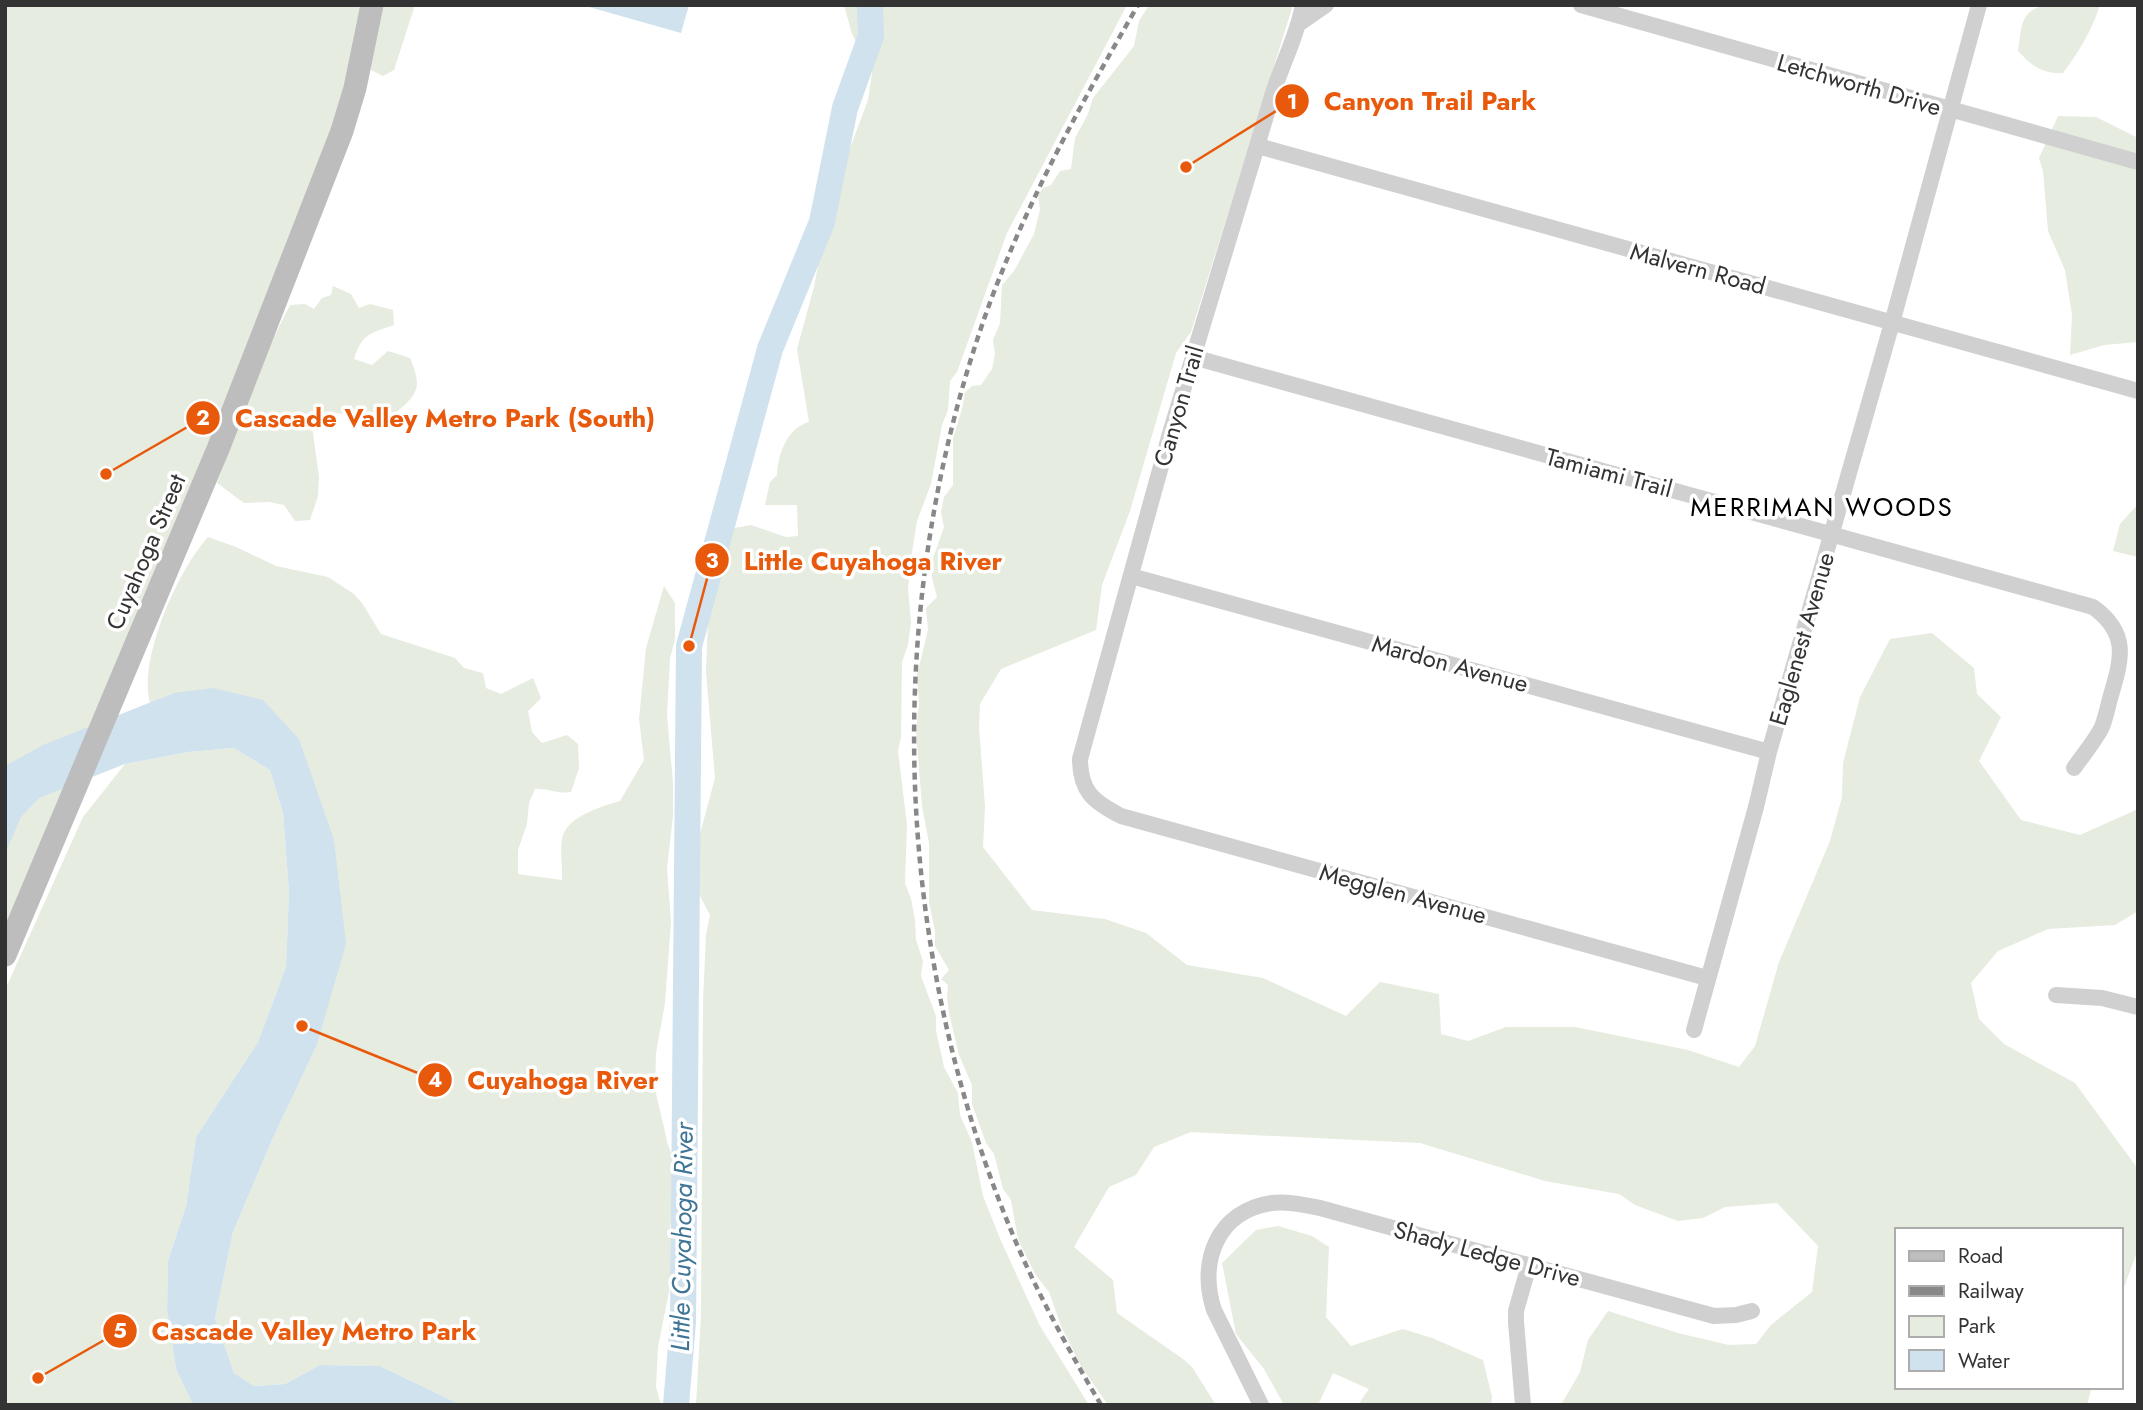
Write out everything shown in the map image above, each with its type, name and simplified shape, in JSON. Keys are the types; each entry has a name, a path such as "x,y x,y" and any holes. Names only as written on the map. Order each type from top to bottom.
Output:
{"street":[{"name":"Cuyahoga Street","path":"5,955 218,449 342,131 355,88 372,5"},
{"name":"Canyon Trail","path":"1101,806 1091,798 1084,783 1080,759 1193,357 1280,72 1300,23 1303,5"},
{"path":"1300,23 1326,5"},
{"name":"Eaglenest Avenue","path":"1694,1030 1769,752 1892,323 1979,5"},
{"name":"Letchworth Drive","path":"1586,6 2138,162"},
{"name":"Malvern Road","path":"1258,146 2138,391"},
{"name":"Tamiami Trail","path":"1193,357 2093,607 2103,614 2121,644 2118,672 2102,726 2074,768"},
{"name":"Mardon Avenue","path":"1131,576 1769,752"},
{"name":"Megglen Avenue","path":"1101,806 1121,816 1707,978"},
{"path":"2056,995 2102,998 2138,1007"},
{"name":"Shady Ledge Drive","path":"1261,1405 1210,1297 1208,1260 1216,1240 1226,1227 1241,1214 1272,1203 1320,1208 1714,1316 1752,1311"},
{"path":"1522,1405 1516,1311 1530,1265"}],"green space":[{"path":"5,5 415,5 394,70 383,76 371,70 365,45 355,88 5,955"},
{"path":"844,5 1127,5 1007,233 957,372 950,381 948,410 942,425 931,484 917,521 912,552 908,589 911,622 908,645 902,662 901,737 898,751 907,825 905,883 911,899 916,940 923,961 921,976 936,1016 936,1031 944,1067 958,1093 960,1115 972,1142 983,1196 1001,1241 1040,1326 1089,1405 696,1405 701,1315 703,1000 706,935 710,915 699,894 693,860 715,778 706,672 708,620 714,568 729,529 751,525 786,537 798,536 797,505 765,505 770,482 777,475 785,443 795,430 809,422 797,349 814,287 826,224 842,170 868,100 872,73 852,34"},
{"path":"1149,5 1293,5 1191,332 1176,353 1130,511 1102,585 1096,630 1001,669 980,704 979,727 985,806 983,847 1032,910 1105,919 1146,933 1187,965 1263,978 1346,1016 1380,982 1439,994 1441,1034 1468,1041 1506,1027 1575,1027 1688,1050 1739,1067 1755,1046 1779,962 1830,841 1842,797 1843,763 1860,697 1890,639 1932,633 1974,668 1977,694 2001,717 1979,761 2021,820 2080,835 2138,809 2138,911 2115,925 2048,929 1998,951 1971,983 1979,1019 2004,1044 2075,1083 2138,1169 2136,1255 2122,1293 2122,1228 1895,1228 1895,1389 2091,1389 2087,1405 1561,1405 1580,1372 1588,1340 1608,1311 1678,1333 1729,1345 1756,1344 1771,1325 1812,1292 1818,1246 1777,1203 1725,1207 1703,1218 1678,1221 1635,1205 1619,1194 1545,1181 1420,1143 1191,1132 1154,1147 1136,1175 1109,1187 1074,1247 1113,1280 1117,1313 1192,1367 1216,1405 1108,1405 1081,1366 1061,1326 1049,1292 1035,1274 1018,1239 1011,1200 1003,1189 994,1154 986,1143 972,1104 972,1085 959,1055 949,1013 948,985 941,979 949,970 935,946 929,902 929,843 922,806 916,730 919,704 917,675 928,630 926,608 937,597 932,578 932,561 944,527 941,512 944,497 953,485 953,438 965,392 972,386 981,385 992,369 995,354 993,340 1000,323 1002,285 1014,271 1034,234 1040,210 1038,195 1043,188 1051,185 1060,171 1071,169 1075,138 1093,98 1134,46 1139,21"},
{"path":"2046,5 2100,5 2084,40 2063,73 2038,68 2018,51 2021,27 2026,16"},
{"path":"2058,116 2096,117 2138,138 2138,342 2104,345 2070,355 2072,315 2065,270 2048,231 2043,171 2039,158"},
{"path":"333,286 351,294 359,308 370,304 393,310 394,325 364,339 354,359 372,365 388,351 410,358 417,385 412,397 392,416 310,412 319,477 318,496 310,520 295,521 284,505 269,502 244,503 217,483 259,371 290,305 305,304 314,309 322,298 331,295"},
{"path":"2138,504 2138,557 2113,551 2120,524"},
{"path":"208,537 276,566 328,577 354,594 381,634 455,658 464,668 483,673 486,688 501,694 533,678 541,698 528,711 532,732 542,743 567,735 578,744 579,768 571,792 535,789 518,850 518,874 562,880 561,846 567,828 588,812 620,801 644,760 639,719 646,648 664,586 675,603 675,640 670,658 667,715 673,783 673,816 667,868 671,922 665,1003 656,1053 655,1089 668,1145 675,1162 676,1188 670,1227 676,1257 658,1347 656,1387 661,1405 461,1405 380,1366 320,1365 285,1384 254,1386 234,1373 215,1318 233,1232 316,1047 299,739 174,693 150,703 150,663 163,616 173,592"},
{"path":"234,748 270,770 283,813 289,892 286,967 258,1042 196,1137 186,1206 168,1261 167,1310 176,1369 193,1405 5,1405 5,990 83,817 125,764 188,752"},
{"path":"1278,1226 1312,1236 1329,1247 1326,1317 1351,1346 1403,1329 1432,1338 1483,1360 1492,1397 1491,1405 1358,1405 1369,1389 1333,1373 1318,1405 1284,1405 1264,1369 1236,1334 1222,1263 1256,1230"}],"water":[{"path":"582,5 689,5 681,33"},
{"path":"213,688 263,700 299,739 334,840 346,944 316,1047 233,1232 215,1318 234,1373 254,1386 285,1384 320,1365 380,1366 461,1405 193,1405 176,1369 167,1310 168,1261 186,1206 196,1137 258,1042 286,967 289,892 283,813 270,770 234,748 188,752 125,764 39,798 21,817 5,854 5,766 43,745 174,693"}],"waterway":[{"name":"Little Cuyahoga River","path":"676,1405 683,1322 689,646 770,349 822,222 845,108 871,36 870,5"}],"railway":[{"path":"1101,1405 1057,1328 1018,1247 975,1133 944,1016 924,896 915,775 917,653 930,533 955,413 992,297 1007,258 1059,148 1138,5"}],"place":[{"name":"Canyon Trail Park","path":"1186,167"},
{"name":"Cascade Valley Metro Park (South)","path":"106,474"},
{"name":"Little Cuyahoga River","path":"689,646"},
{"name":"Cuyahoga River","path":"302,1026"},
{"name":"Cascade Valley Metro Park","path":"38,1378"}],"district":[{"name":"MERRIMAN WOODS","path":"1822,507"}]}
